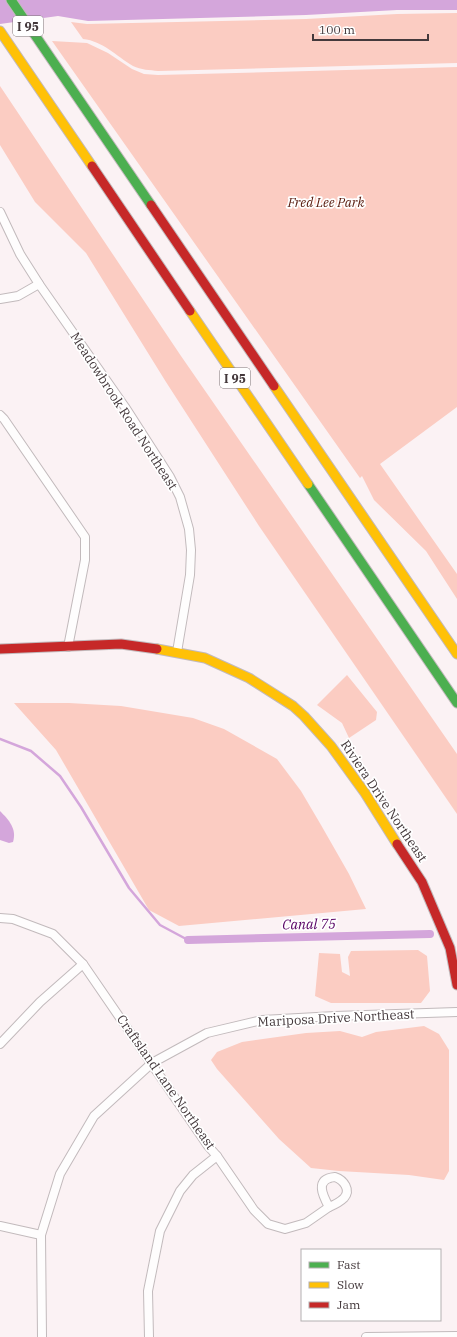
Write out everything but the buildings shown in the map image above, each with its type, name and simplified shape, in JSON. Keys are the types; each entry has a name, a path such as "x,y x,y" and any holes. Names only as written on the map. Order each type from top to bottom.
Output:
{"main road":[{"name":"I 95","path":"11,0 45,52 457,654"},
{"name":"I 95","path":"0,32 457,703"},
{"name":"Riviera Drive Northeast","path":"0,649 120,644 177,652 205,658 249,678 293,706 331,746 365,793 422,882 450,948 457,985"}],"street":[{"name":"Meadowbrook Road Northeast","path":"0,212 20,254 39,284 125,407 170,477 180,497 189,529 191,550 190,575 177,652"},
{"path":"0,299 18,296 39,284"},
{"path":"0,415 85,537 85,560 68,647"},
{"name":"Craftsland Lane Northeast","path":"0,918 13,919 53,934 83,964 208,1146 217,1156 254,1210 268,1224 287,1229 306,1223 329,1207"},
{"path":"0,1044 40,1002 83,964"},
{"name":"Mariposa Drive Northeast","path":"42,1337 41,1235 60,1174 94,1116 152,1063 207,1033 262,1020 457,1012"},
{"path":"149,1337 148,1291 160,1232 180,1191 193,1175 217,1156"},
{"path":"0,1226 41,1235"},
{"path":"366,1337 457,1336"}],"green space":[{"path":"457,13 457,63 158,71 146,70 133,66 103,46 90,40 83,39 71,22 87,24 306,19 397,14"},
{"name":"Fred Lee Park","path":"52,41 87,43 108,53 132,69 144,74 158,75 457,67 457,407 380,464 457,574 457,599 426,551 374,500 362,476 360,478"},
{"path":"0,86 181,356 457,754 457,814 259,526 166,382 86,253 35,202 0,145"},
{"path":"347,675 377,712 376,720 349,738 342,723 317,705"},
{"path":"14,703 69,703 121,706 193,718 224,729 277,759 301,791 349,874 366,909 179,926 149,910 56,750"},
{"path":"418,950 427,956 430,991 421,1003 331,1003 315,996 319,953 340,954 342,972 350,976 348,957 351,951"},
{"path":"424,1026 439,1034 449,1050 449,1171 444,1180 409,1175 311,1168 279,1139 217,1069 211,1060 217,1052 242,1042 306,1033 340,1031 362,1037 376,1032"}],"shaded area":[{"path":"0,0 457,0 457,10 397,10 306,15 88,21 58,16 0,24"},
{"path":"0,811 9,821 13,829 13,842 9,843 0,840"}],"waterway":[{"path":"0,739 31,751 60,776 81,807 129,888 160,925 188,940"},
{"name":"Canal 75","path":"188,940 430,934"}],"traffic: fast":[{"path":"11,0 151,205"},
{"path":"308,484 457,703"}],"traffic: slow":[{"path":"0,31 92,166"},
{"path":"190,311 308,484"},
{"path":"274,386 457,654"},
{"path":"157,649 205,658 249,678 293,706 331,746 365,793 397,844"}],"traffic: jam":[{"path":"92,166 190,311"},
{"path":"151,205 274,386"},
{"path":"0,649 121,644 157,649"},
{"path":"397,844 422,882 450,948 457,985"}]}
